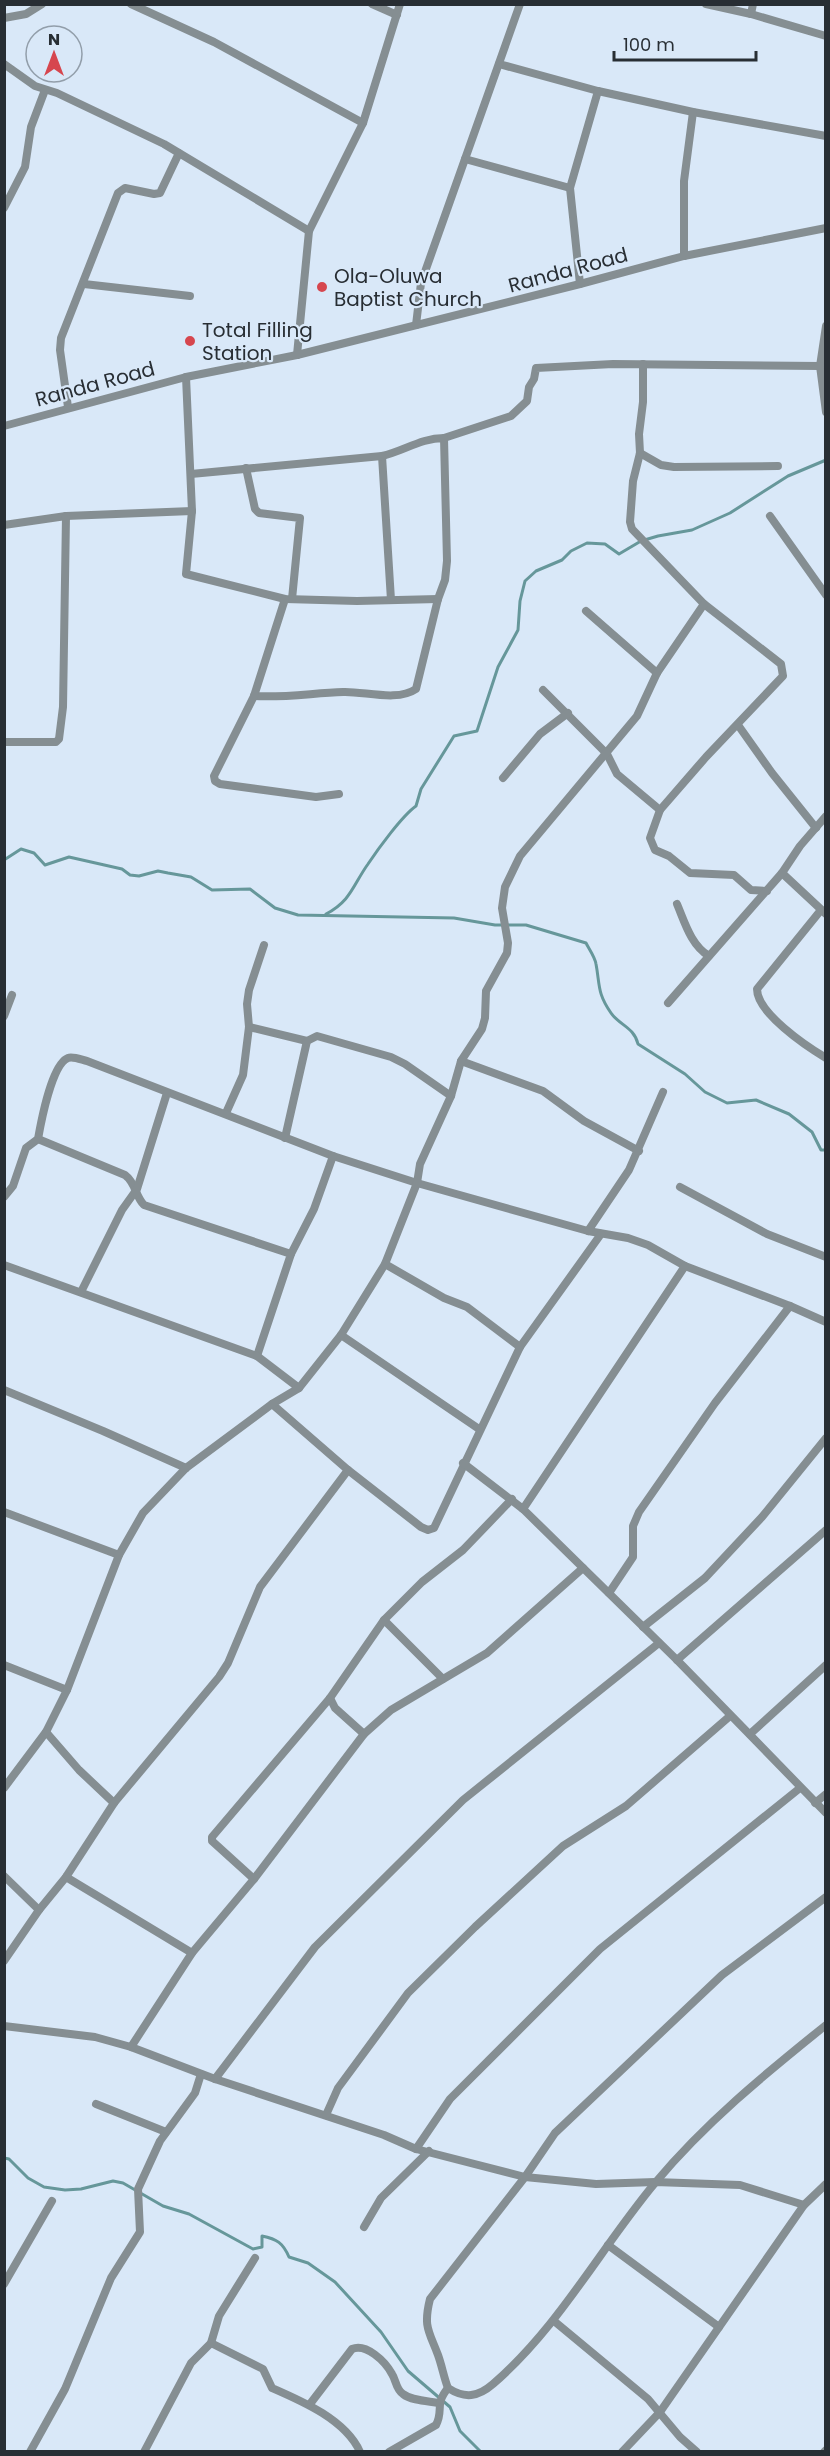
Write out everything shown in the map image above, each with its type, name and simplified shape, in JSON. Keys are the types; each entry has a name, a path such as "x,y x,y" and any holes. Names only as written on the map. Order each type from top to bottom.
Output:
{"street":[{"path":"4,18 26,14 42,4"},
{"path":"131,4 214,42 363,123"},
{"path":"372,4 397,15"},
{"path":"297,355 309,231 363,123 400,4"},
{"path":"416,325 421,283 520,4"},
{"path":"706,4 752,9 825,36"},
{"path":"4,64 45,90 57,93 179,153 309,231"},
{"path":"499,64 598,91 693,112 825,136"},
{"path":"4,208 25,167 31,127 45,90"},
{"path":"580,284 570,188 598,91"},
{"path":"684,256 684,181 693,112"},
{"path":"68,407 60,344 118,193 125,188 154,194 160,193 179,153"},
{"path":"465,159 570,188"},
{"name":"Randa Road","path":"4,426 186,377 297,355 684,256 825,228"},
{"path":"84,284 190,296"},
{"path":"825,326 820,366 825,412"},
{"path":"191,474 382,456 399,452 426,439 444,438 511,416 526,400 536,368 643,364 820,366"},
{"path":"643,364 640,453 633,481 630,522 632,529 704,604 781,664 783,670 783,676 706,757 660,810 650,838 655,850 669,856 690,873 734,875 752,890 767,891"},
{"path":"186,377 192,512 186,574 289,599 438,599"},
{"path":"254,696 282,698 344,692 409,694 416,689 438,599 445,580 447,561 444,438"},
{"path":"640,453 661,465 675,467 778,466"},
{"path":"382,456 391,600"},
{"path":"246,468 255,509 259,513 300,518 289,599 254,696 214,776 215,781 220,784 316,797 339,794"},
{"path":"4,525 66,516 192,512"},
{"path":"4,742 56,742 58,739 63,707 66,516"},
{"path":"770,516 825,596"},
{"path":"4,1788 46,1732 67,1690 119,1555 143,1512 186,1468 298,1388 341,1335 386,1264 417,1183 420,1164 451,1096 460,1061 482,1029 486,1018 486,991 507,953 508,943 502,908 505,887 525,849 637,716 657,673 704,604"},
{"path":"586,612 657,673"},
{"path":"543,690 607,754 617,774 660,810"},
{"path":"503,778 540,734 568,713"},
{"path":"738,725 772,773 816,828"},
{"path":"668,1003 767,891 825,816"},
{"path":"782,873 823,912 757,989 757,996 776,1020 825,1058"},
{"path":"677,904 693,940 703,952 710,956"},
{"path":"226,1113 243,1075 249,1027 247,1004 249,990 264,945"},
{"path":"4,1016 12,995"},
{"path":"249,1027 307,1041 316,1036 391,1057 451,1096"},
{"path":"285,1138 307,1041"},
{"path":"4,1197 13,1186 26,1148 38,1138 43,1109 58,1070 66,1059 71,1057 226,1113 333,1156 417,1183 588,1231 628,1238 648,1245 686,1266 825,1322"},
{"path":"460,1061 543,1091 584,1121 639,1151"},
{"path":"588,1231 629,1170 663,1092"},
{"path":"81,1292 122,1210 137,1189 168,1093"},
{"path":"38,1138 113,1168 132,1180 137,1189 138,1198 144,1205 291,1254"},
{"path":"257,1356 291,1254 314,1209 333,1156"},
{"path":"680,1187 767,1234 825,1257"},
{"path":"273,1404 348,1470 421,1527 428,1530 434,1528 479,1429 520,1347 601,1234"},
{"path":"386,1264 444,1298 467,1307 520,1347"},
{"path":"4,1265 257,1356 298,1388"},
{"path":"523,1509 686,1266"},
{"path":"609,1593 633,1557 633,1526 639,1512 715,1403 790,1306"},
{"path":"341,1335 479,1429"},
{"path":"4,1390 186,1468"},
{"path":"644,1627 705,1578 762,1517 825,1438"},
{"path":"463,1463 523,1509 677,1660 825,1813"},
{"path":"5,1957 66,1877 114,1803 219,1677 228,1663 260,1587 348,1470"},
{"path":"254,1879 212,1841 212,1837 321,1710 384,1620 422,1582 463,1550 512,1499"},
{"path":"4,1512 119,1555"},
{"path":"677,1660 825,1530"},
{"path":"131,2047 192,1953 254,1879 364,1734 391,1710 487,1653 584,1568"},
{"path":"384,1620 443,1679"},
{"path":"215,2079 315,1947 440,1822 463,1800 659,1643"},
{"path":"4,1665 67,1690"},
{"path":"750,1734 825,1665"},
{"path":"330,1698 335,1708 364,1734"},
{"path":"321,1710 335,1708"},
{"path":"326,2115 338,2088 408,1993 563,1846 626,1806 730,1716"},
{"path":"46,1732 79,1770 114,1803"},
{"path":"416,2149 450,2099 600,1949 800,1788"},
{"path":"815,1803 825,1794"},
{"path":"4,1876 39,1910"},
{"path":"66,1877 192,1953"},
{"path":"825,1897 707,1988 555,2133 525,2177 430,2299 427,2311 427,2332 439,2357 448,2388 458,2394 474,2396 492,2385 554,2321 567,2299 655,2182 726,2107 825,2025"},
{"path":"4,2026 95,2037 131,2047 215,2079 384,2135 416,2149 525,2177 596,2184 655,2182 740,2186 804,2205"},
{"path":"30,2451 65,2389 111,2278 140,2232 138,2189 166,2132 195,2093 201,2073"},
{"path":"96,2104 166,2132"},
{"path":"364,2227 381,2198 429,2151"},
{"path":"622,2451 660,2412 804,2205 825,2184"},
{"path":"4,2284 52,2201"},
{"path":"608,2245 719,2327"},
{"path":"144,2451 191,2363 211,2343 219,2316 255,2258"},
{"path":"554,2321 648,2399 680,2437 697,2451"},
{"path":"211,2343 263,2369 268,2384 272,2388 310,2404 348,2434 360,2451"},
{"path":"310,2404 352,2349 358,2346 366,2348 392,2372 400,2393 439,2403"},
{"path":"388,2451 436,2425 439,2419 439,2403 448,2388"}],"waterway":[{"path":"326,914 341,904 384,842 416,806 421,789 454,736 477,731 498,667 518,630 520,601 525,581 536,571 562,560 571,551 587,543 605,544 619,554 641,541 692,530 730,513 788,476 826,460"},
{"path":"4,860 21,849 34,853 45,865 69,857 122,869 130,875 139,876 158,871 191,877 212,890 250,889 275,908 298,915 454,918 495,925 526,925 586,943 595,961 606,1006 614,1017 630,1030 638,1044 685,1074 705,1092 727,1103 756,1100 789,1114 812,1132 821,1150 826,1150"},
{"path":"4,2158 9,2159 28,2178 44,2187 65,2190 81,2189 113,2181 123,2183 163,2206 189,2214 253,2249 262,2247 262,2236 276,2240 289,2257 308,2263 335,2282 381,2332 408,2371 450,2407 460,2431 481,2452"}],"place":[{"name":"Ola-Oluwa Baptist Church","path":"322,287"},
{"name":"Total Filling Station","path":"190,341"}]}
